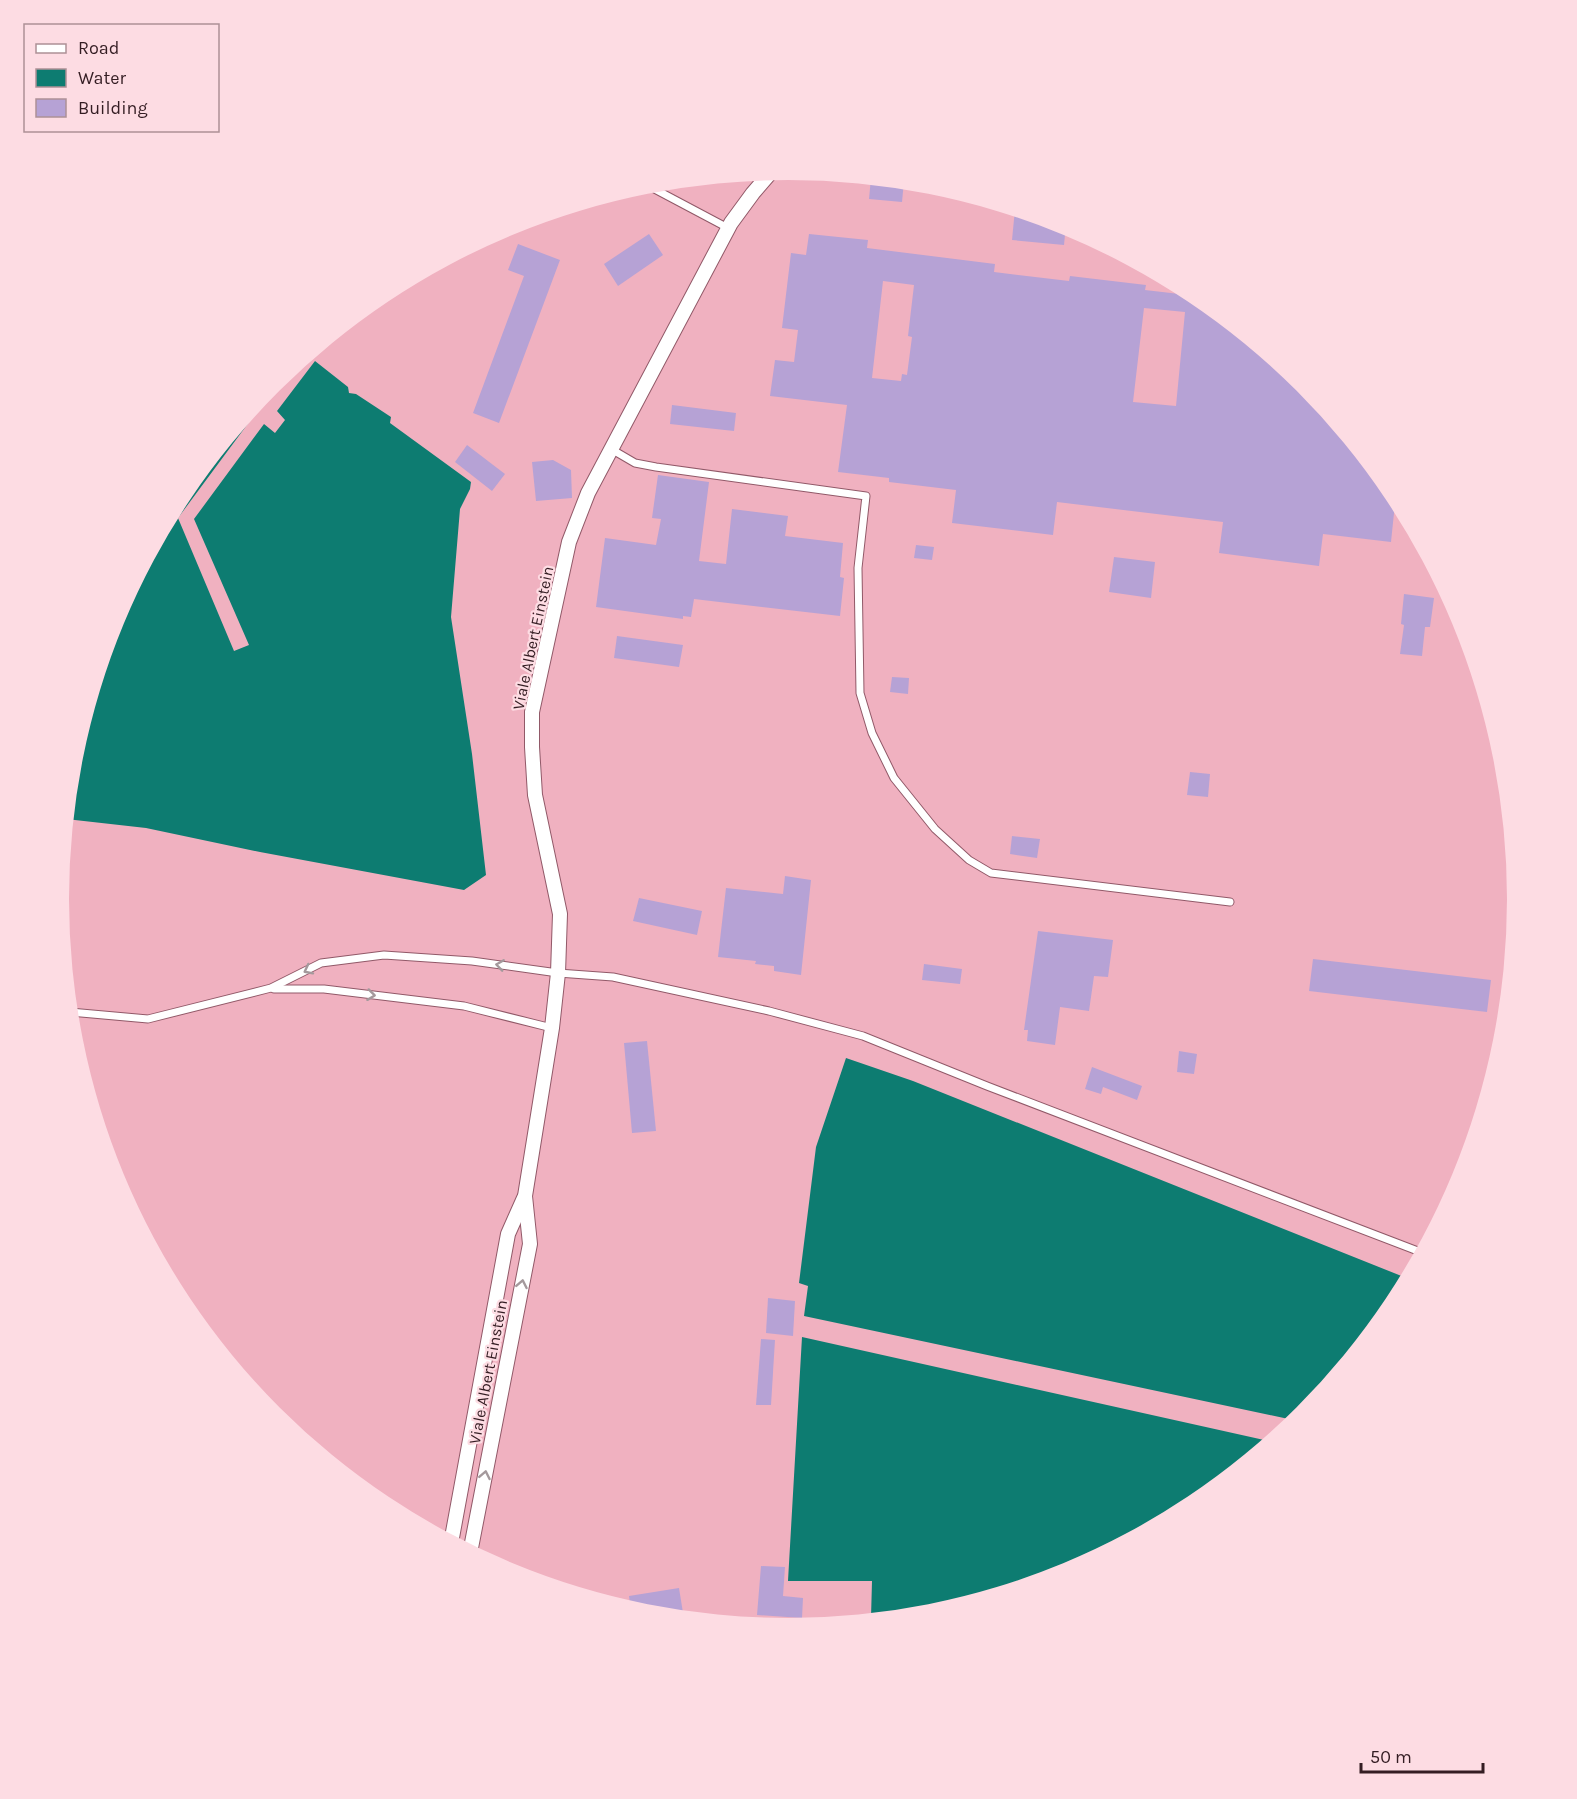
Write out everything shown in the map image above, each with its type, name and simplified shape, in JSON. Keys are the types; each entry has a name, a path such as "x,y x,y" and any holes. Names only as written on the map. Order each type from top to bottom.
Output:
{"street":[{"name":"Viale Albert Einstein","path":"452,1536 508,1234 525,1196 552,1028 561,914 535,795 532,712 570,542 588,493 728,228 763,181"},
{"name":"Viale Albert Einstein","path":"471,1546 530,1244 525,1196"}],"lane":[{"path":"660,192 728,228"},
{"path":"611,449 635,463 866,496 858,568 860,693 872,733 894,778 935,829 969,860 991,873 1230,902"},
{"path":"78,1013 148,1019 271,988 321,963 384,955 472,961 558,973 613,977 769,1011 863,1036 987,1086 1417,1251"},
{"path":"271,988 324,989 464,1006 552,1028"},
{"path":"468,1447 490,1452"},
{"path":"458,1503 479,1505"}],"water":[{"path":"315,361 348,387 349,393 356,394 391,417 390,423 471,482 460,509 451,617 472,754 486,875 464,890 146,828 74,820 83,759 107,668 143,581 178,519 234,651 249,645 194,519 264,424 275,433 285,420 277,411"},
{"path":"239,436 183,512 218,461"},
{"path":"846,1058 913,1081 1401,1276 1359,1338 1329,1374 1286,1418 804,1316 808,1286 799,1283 816,1147"},
{"path":"802,1337 1263,1440 1227,1470 1148,1523 1107,1545 1020,1581 929,1605 871,1614 872,1581 788,1581"}],"building":[{"path":"870,185 903,190 902,202 869,199"},
{"path":"1014,216 1065,235 1064,245 1012,240"},
{"path":"649,234 663,255 618,286 604,264"},
{"path":"809,234 868,240 867,248 995,264 994,272 1069,281 1070,276 1146,285 1145,290 1176,294 1227,329 1263,359 1329,425 1359,461 1394,511 1391,542 1323,534 1319,566 1219,553 1223,522 1057,502 1053,535 952,523 956,490 889,482 889,478 838,472 847,405 770,396 775,360 794,362 798,330 782,328 791,253 806,255","holes":["883,281 914,285 908,336 912,337 907,375 902,374 901,381 872,378","1144,308 1185,312 1176,406 1133,402"]},
{"path":"518,244 560,260 499,423 473,413 524,276 508,270"},
{"path":"672,405 736,413 734,431 670,424"},
{"path":"467,445 505,474 492,491 455,462"},
{"path":"553,460 571,470 572,498 536,501 532,462"},
{"path":"658,475 709,482 699,561 726,564 732,509 788,516 785,536 843,543 840,577 844,578 840,616 694,599 691,617 683,616 683,619 596,607 605,538 656,545 661,519 652,518"},
{"path":"916,545 934,547 932,560 914,558"},
{"path":"1114,557 1155,562 1151,598 1109,592"},
{"path":"1404,594 1434,598 1430,627 1425,627 1422,656 1400,654 1404,625 1401,624"},
{"path":"617,636 683,645 679,667 614,658"},
{"path":"892,677 909,678 908,694 890,692"},
{"path":"1190,772 1210,774 1208,797 1187,795"},
{"path":"1012,836 1040,839 1037,858 1010,854"},
{"path":"785,876 811,880 801,975 774,971 774,966 755,964 756,961 718,957 726,888 783,894"},
{"path":"639,898 702,911 697,935 633,921"},
{"path":"1038,931 1113,940 1108,977 1094,976 1089,1011 1060,1007 1055,1045 1027,1041 1028,1030 1024,1030"},
{"path":"1313,959 1491,980 1487,1012 1309,991"},
{"path":"924,964 962,969 960,984 922,980"},
{"path":"647,1041 656,1131 632,1133 624,1043"},
{"path":"1179,1051 1197,1054 1194,1074 1177,1072"},
{"path":"1092,1067 1142,1086 1137,1100 1103,1087 1101,1094 1085,1089"},
{"path":"768,1298 795,1301 793,1336 766,1333"},
{"path":"761,1339 775,1340 771,1405 756,1405"},
{"path":"761,1566 785,1567 783,1596 803,1598 802,1618 757,1615"},
{"path":"679,1588 683,1611 630,1601 629,1596"}]}
